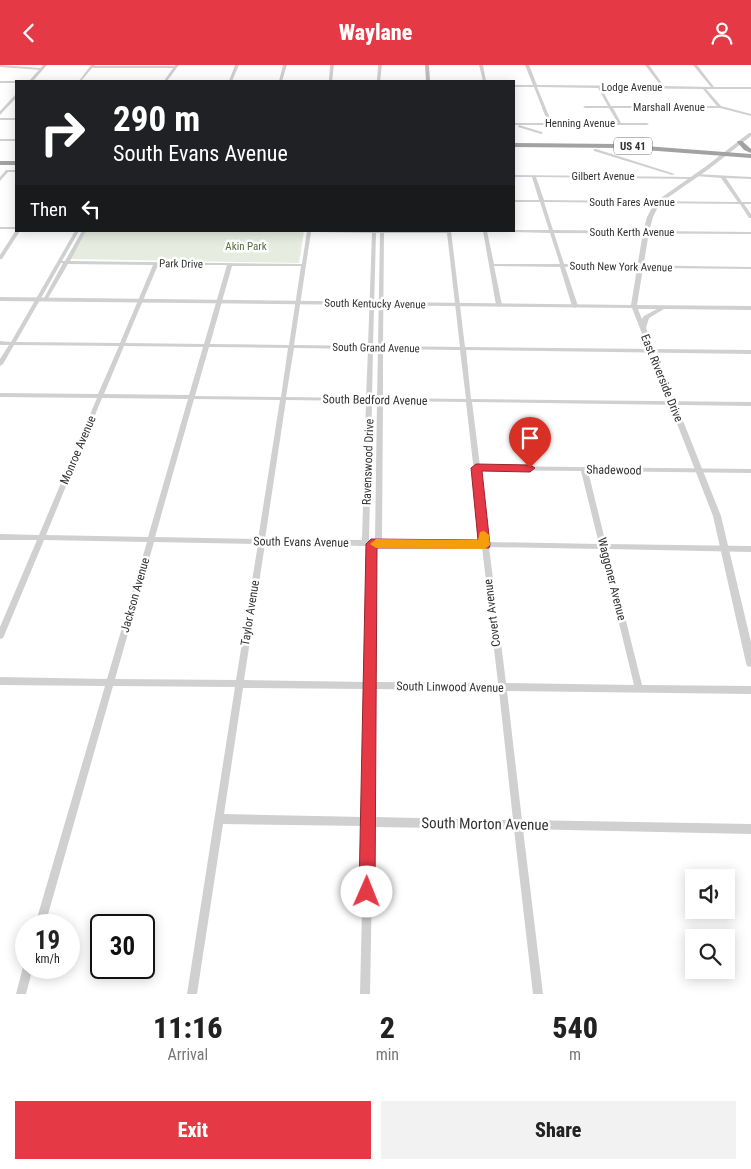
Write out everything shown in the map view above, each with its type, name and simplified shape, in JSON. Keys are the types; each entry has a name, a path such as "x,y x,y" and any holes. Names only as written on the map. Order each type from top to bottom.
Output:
{"highway":[{"name":"US 41","path":"515,141 621,141 751,156"},
{"path":"740,143 751,151"},
{"name":"US 41","path":"515,145 591,145 727,152 751,151"},
{"path":"681,150 707,155 712,158 713,163"},
{"path":"0,158 15,158"},
{"path":"0,163 15,163"}],"main road":[{"path":"427,65 428,80"}],"street":[{"path":"12,65 44,67"},
{"path":"230,80 237,65"},
{"path":"280,80 284,65"},
{"path":"330,80 332,65"},
{"path":"379,80 380,65"},
{"path":"481,65 485,80"},
{"path":"527,65 550,123"},
{"path":"647,65 663,87"},
{"path":"694,65 713,87"},
{"path":"0,66 44,67"},
{"path":"81,80 93,66 176,66"},
{"path":"167,80 176,66"},
{"path":"31,80 44,67"},
{"path":"0,82 15,82"},
{"name":"Lodge Avenue","path":"515,86 751,87"},
{"path":"599,87 620,124"},
{"path":"703,87 720,107"},
{"path":"0,114 15,99"},
{"name":"Marshall Avenue","path":"585,107 720,107 751,115"},
{"path":"0,119 15,119"},
{"path":"515,124 541,133"},
{"name":"Henning Avenue","path":"515,124 647,124"},
{"path":"658,202 751,134"},
{"path":"0,140 15,141"},
{"path":"594,150 678,177"},
{"path":"0,180 7,171 15,171"},
{"name":"Gilbert Avenue","path":"515,176 751,177"},
{"path":"534,176 575,306"},
{"path":"723,177 751,217"},
{"name":"South Fares Avenue","path":"515,201 751,203"},
{"name":"East Riverside Drive","path":"658,202 650,217 646,232 634,306 716,515 751,663"},
{"path":"0,228 15,228"},
{"name":"South Kerth Avenue","path":"515,231 751,233"},
{"path":"0,258 17,232"},
{"path":"40,300 58,262 76,232"},
{"path":"0,364 83,232"},
{"name":"Taylor Avenue","path":"192,994 309,232"},
{"name":"Ravenswood Drive","path":"365,994 371,686 370,400 374,232"},
{"name":"Ravenswood Drive","path":"371,544 380,400 382,232"},
{"name":"Covert Avenue","path":"449,232 538,994"},
{"path":"485,232 499,305"},
{"name":"Park Drive","path":"58,262 304,265"},
{"name":"Monroe Avenue","path":"0,636 156,263"},
{"name":"Jackson Avenue","path":"43,914 230,264"},
{"name":"South New York Avenue","path":"492,265 751,268"},
{"name":"South Kentucky Avenue","path":"0,299 751,308"},
{"path":"645,336 643,325 646,317 656,310 674,307"},
{"name":"South Grand Avenue","path":"0,343 751,353"},
{"name":"South Bedford Avenue","path":"0,395 751,404"},
{"name":"Shadewood","path":"476,468 751,471"},
{"name":"Waggoner Avenue","path":"584,469 639,689"},
{"name":"South Evans Avenue","path":"0,537 751,549"},
{"name":"South Linwood Avenue","path":"0,681 751,690"},
{"name":"South Morton Avenue","path":"219,819 751,829"},
{"path":"20,994 24,979"}],"green space":[{"name":"Akin Park","path":"85,232 304,232 299,263 70,259"}],"slow traffic":[{"path":"376,544 485,545 484,535"}],"route":[{"path":"367,892 371,686 371,544 485,545 476,468 530,468"}]}
